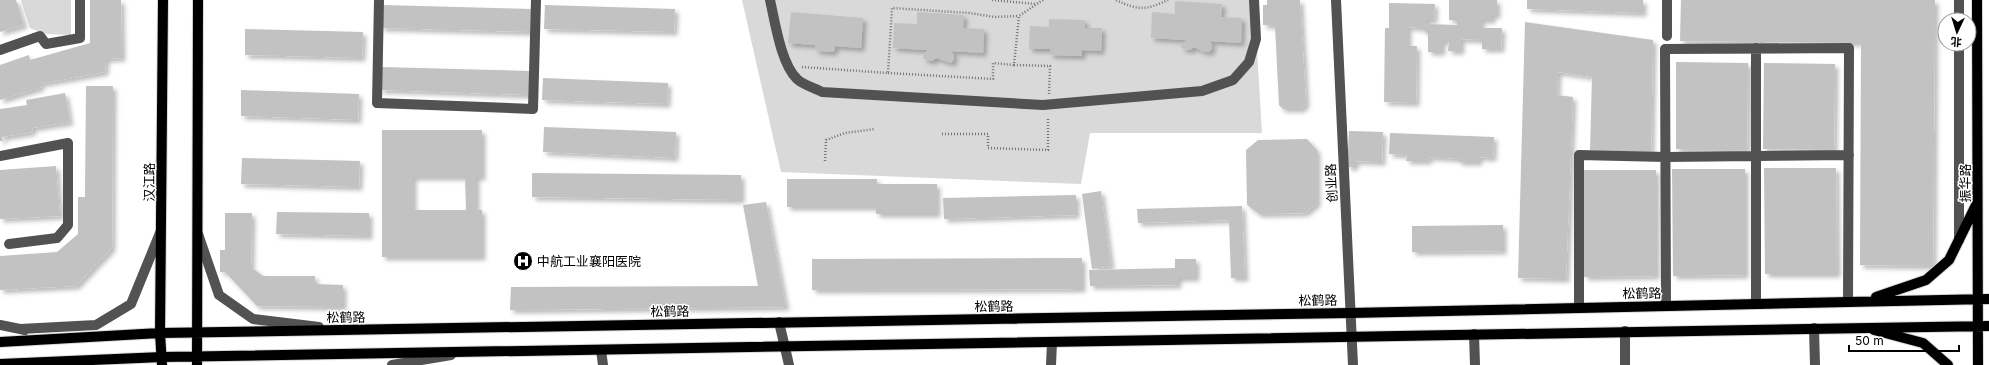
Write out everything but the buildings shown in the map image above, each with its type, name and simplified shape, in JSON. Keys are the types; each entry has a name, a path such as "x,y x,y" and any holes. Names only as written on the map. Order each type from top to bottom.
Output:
{"main road":[{"name":"汉江路","path":"162,361 160,333 163,0"},
{"path":"197,361 198,0"},
{"name":"振华路","path":"1977,0 1978,365"},
{"path":"1865,300 1926,280 1949,260 1978,202"},
{"name":"松鹤路","path":"0,342 160,333 1350,313 1865,300 1989,299"},
{"path":"0,364 197,361 471,352 785,346 1989,326"},
{"path":"1863,327 1923,343 1948,365"}],"street":[{"path":"0,50 40,36 46,44 80,38 80,0"},
{"path":"379,0 377,102 533,109 536,0"},
{"path":"770,0 780,42 788,66 797,80 822,92 884,97 1048,104 1202,91 1233,80 1249,62 1256,39 1254,0"},
{"name":"创业路","path":"1336,0 1353,365"},
{"path":"1667,0 1667,36"},
{"path":"1959,0 1959,12"},
{"path":"1756,48 1756,303"},
{"path":"1666,305 1666,49 1849,48 1848,301"},
{"path":"1958,240 1959,52"},
{"path":"0,156 68,143 68,225 57,238 9,244"},
{"path":"1579,307 1579,155 1666,157 1848,155"},
{"path":"197,230 219,295 253,319 342,330"},
{"path":"20,329 96,325 132,304 161,231"},
{"path":"779,322 789,365"},
{"path":"0,325 62,339"},
{"path":"1814,328 1815,365"},
{"path":"1625,331 1625,365"},
{"path":"1474,334 1475,365"},
{"path":"1051,365 1052,342"},
{"path":"601,350 603,365"},
{"path":"392,365 471,352"}],"path":[{"path":"992,0 1037,4"},
{"path":"888,73 892,8 969,13 995,17 1019,16 1043,0"},
{"path":"1116,0 1130,7 1150,8 1168,0"},
{"path":"1014,65 1019,16"},
{"path":"788,66 993,79 993,63 1050,66 1048,150 988,148 988,134 942,134"},
{"path":"825,161 826,140 845,133 875,128"}],"shaded area":[{"path":"21,0 71,0 71,35 45,34 30,28"},
{"path":"742,0 1254,0 1262,133 1090,133 1081,184 781,172"}],"place":[{"name":"中航工业襄阳医院","path":"523,261"}]}
